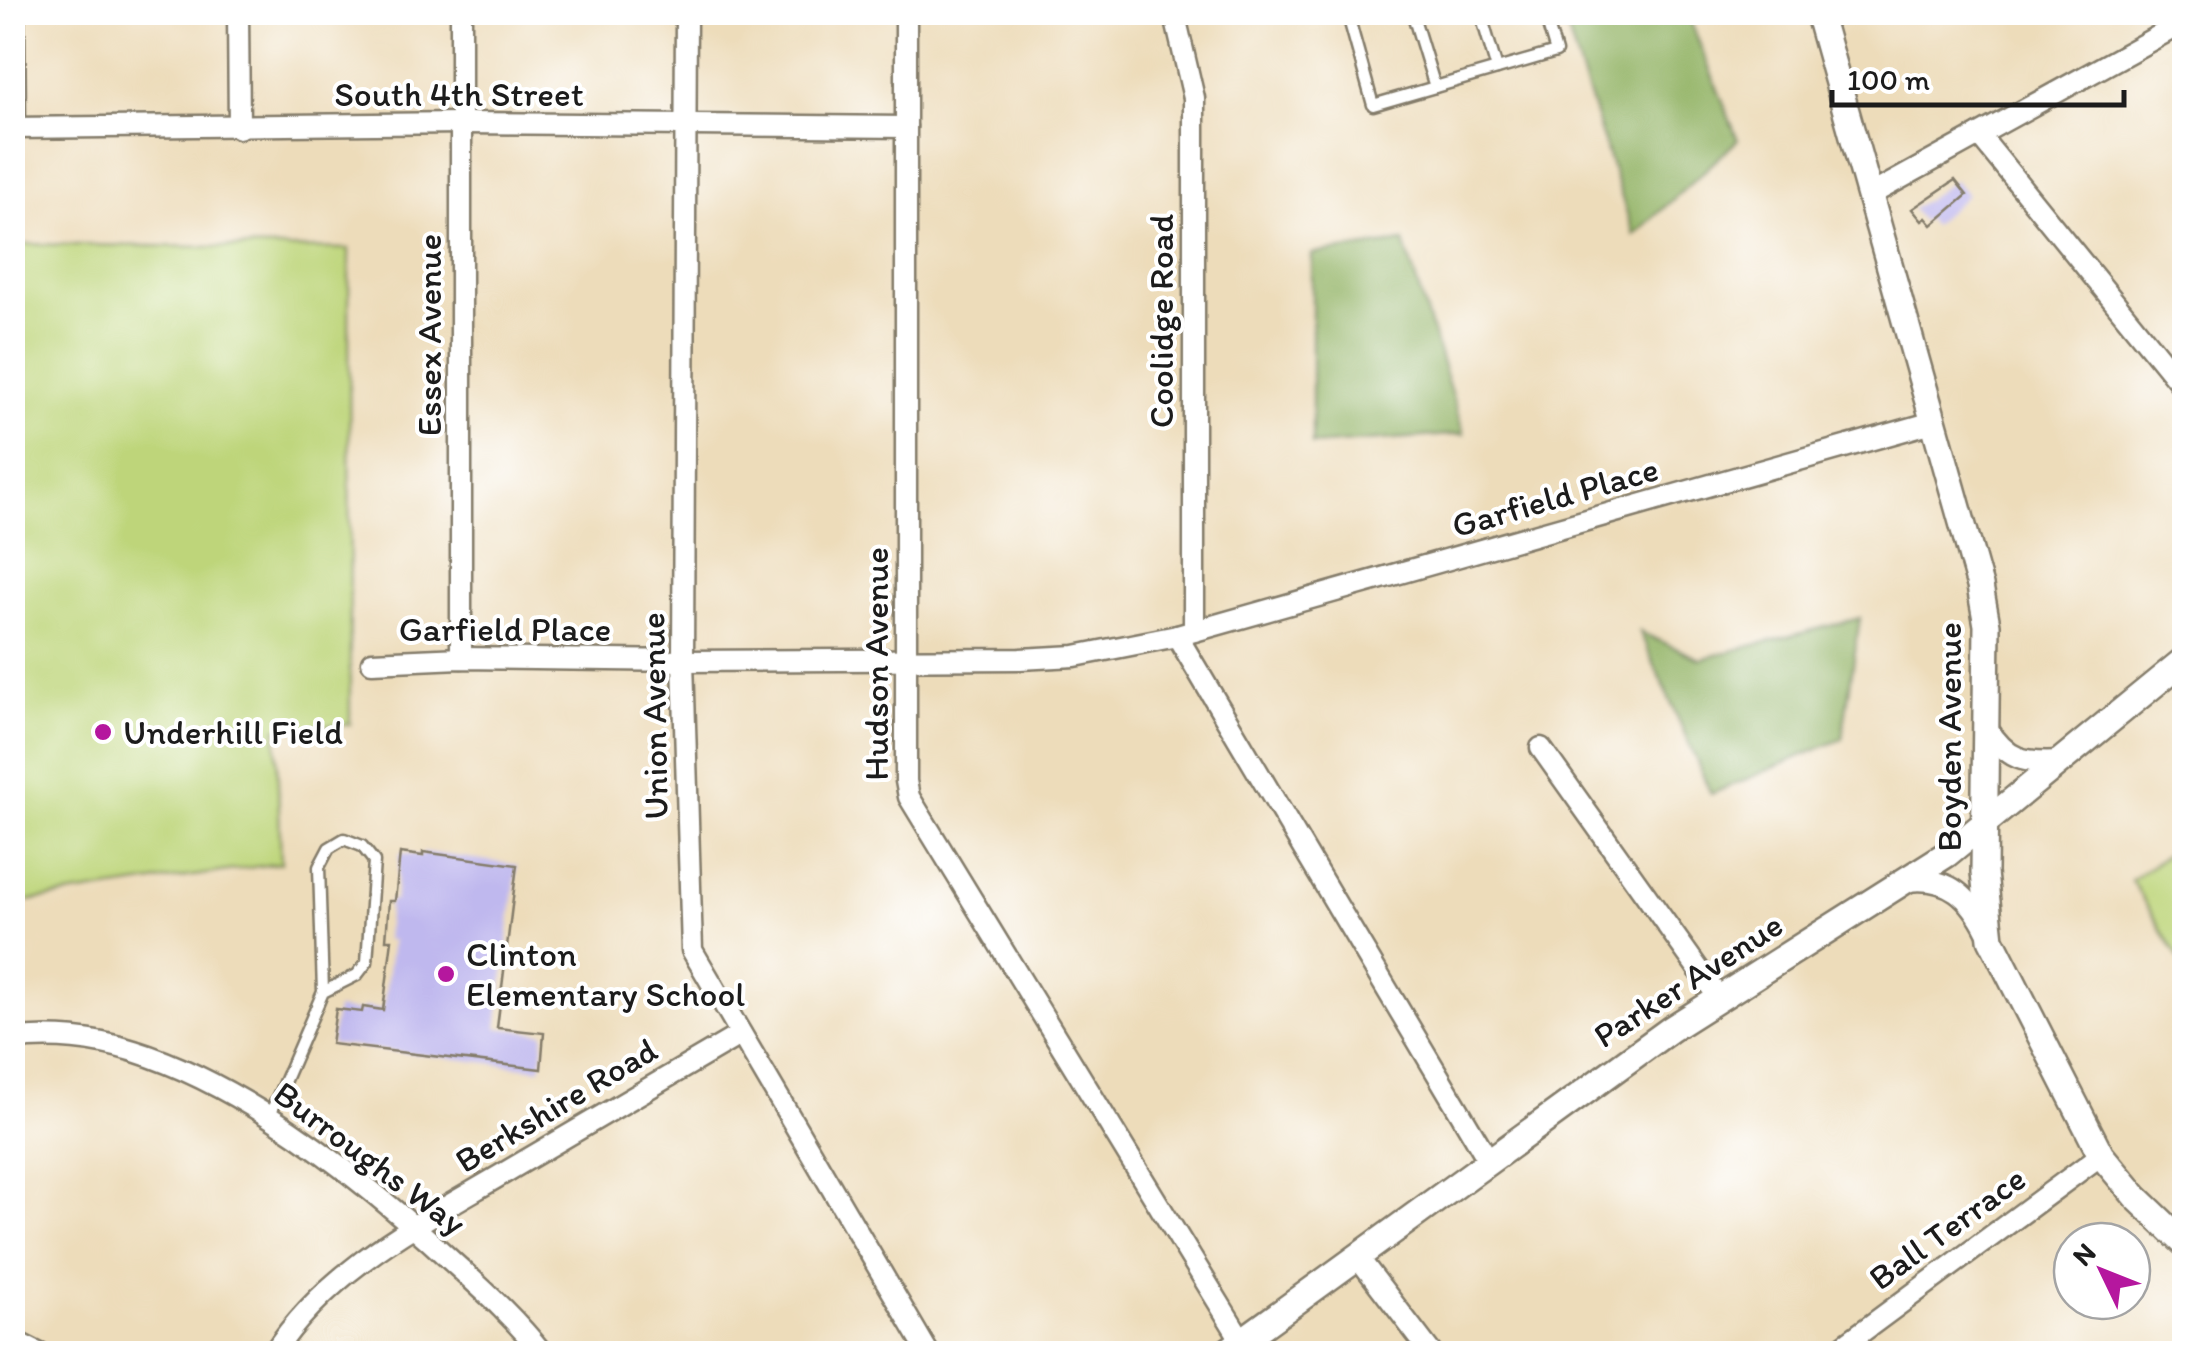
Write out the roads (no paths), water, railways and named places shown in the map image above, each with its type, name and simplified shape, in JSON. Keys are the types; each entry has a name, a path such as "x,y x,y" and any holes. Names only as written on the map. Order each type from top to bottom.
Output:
{"street":[{"path":"14,12 14,128"},
{"path":"238,12 238,128"},
{"name":"Essex Avenue","path":"461,12 461,658"},
{"name":"Union Avenue","path":"686,12 683,662 692,950 929,1354"},
{"name":"Hudson Avenue","path":"906,12 909,797 1233,1347"},
{"name":"Coolidge Road","path":"1174,12 1194,98 1185,634"},
{"name":"Boyden Avenue","path":"1818,12 1980,586 1987,624 1984,874 1991,939 2101,1155 2184,1243"},
{"path":"1870,195 2184,22"},
{"name":"South 4th Street","path":"14,128 461,123 906,127"},
{"path":"1979,136 2184,388"},
{"name":"Garfield Place","path":"372,662 461,658 908,662 1074,656 1185,634 1933,422"},
{"path":"1185,634 1489,1160"},
{"name":"Parker Avenue","path":"1233,1347 1718,998 1908,881 2184,660"},
{"path":"1987,728 2000,748 2011,756 2028,762 2061,761"},
{"path":"1541,748 1718,998"},
{"path":"1908,881 1925,879 1954,888 1974,905 1991,939"},
{"name":"Berkshire Road","path":"273,1354 295,1322 374,1250 741,1034"},
{"name":"Burroughs Way","path":"12,1040 80,1040 134,1051 186,1073 269,1118 415,1226 519,1323 542,1354"},
{"name":"Ball Terrace","path":"1832,1354 2101,1155"},
{"path":"1357,1256 1432,1354"},
{"path":"12,1340 40,1354"}],"lane":[{"path":"1346,12 1373,105 1556,52 1544,12"},
{"path":"1412,12 1435,87"},
{"path":"1480,12 1497,69"},
{"path":"269,1118 323,992 319,867 330,848 344,839 362,846 374,861 366,962 357,975 323,992"}],"place":[{"name":"Underhill Field","path":"103,732"},
{"name":"Clinton Elementary School","path":"446,974"}]}
